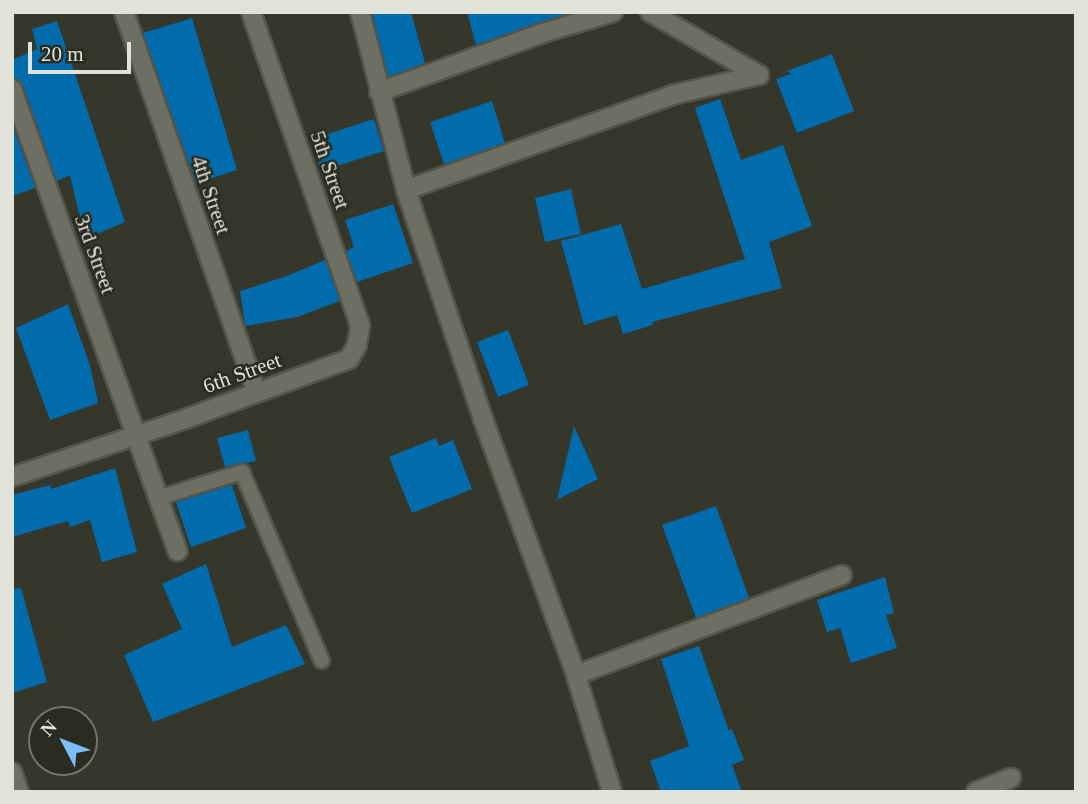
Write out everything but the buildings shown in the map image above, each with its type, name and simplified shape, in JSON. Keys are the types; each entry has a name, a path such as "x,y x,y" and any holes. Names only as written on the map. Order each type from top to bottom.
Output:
{"street":[{"name":"4th Street","path":"124,12 256,392"},
{"name":"5th Street","path":"251,12 360,325 356,345"},
{"path":"360,12 406,190 483,419 576,675 612,792"},
{"path":"379,92 546,32 613,12"},
{"path":"406,190 676,94 759,75 650,12"},
{"name":"3rd Street","path":"12,89 136,435"},
{"name":"6th Street","path":"12,477 349,359 356,345"},
{"path":"136,435 177,551"},
{"path":"576,675 842,575"},
{"path":"12,772 19,792"},
{"path":"976,792 1011,778"}],"lane":[{"path":"158,498 242,472 323,661"}]}
